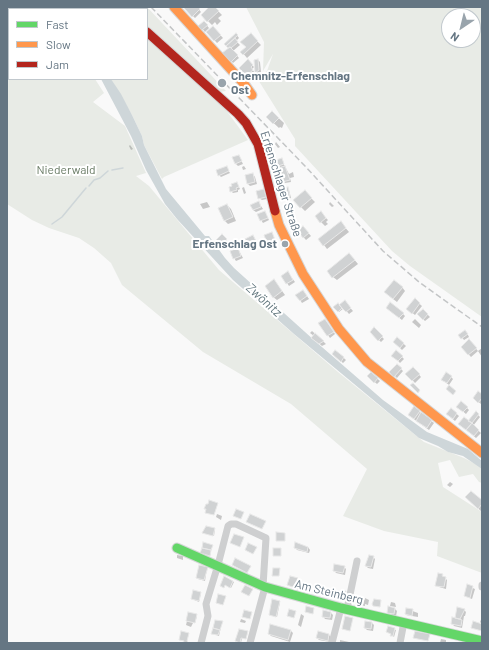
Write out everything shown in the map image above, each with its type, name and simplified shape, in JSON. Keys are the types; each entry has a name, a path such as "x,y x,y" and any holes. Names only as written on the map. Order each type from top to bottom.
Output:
{"main road":[{"path":"174,7 245,85 252,95"},
{"name":"Erfenschlager Straße","path":"148,33 238,114 246,123 258,144 279,225 287,243 309,284 339,329 367,362 482,453"},
{"name":"Am Steinberg","path":"177,548 218,565 264,587 344,609 482,641"}],"street":[{"path":"201,643 208,616 206,604 228,526 231,524 236,524 266,538 264,587 250,643"},
{"path":"332,643 344,609 357,561"},
{"path":"400,643 404,622"}],"green space":[{"name":"Niederwald","path":"7,7 35,7 8,8 8,80 96,80 104,93 93,102 125,126 146,173 136,176 149,186 219,270 338,372 424,442 482,467 482,483 479,482 473,474 459,477 450,460 438,463 443,487 482,512 482,573 437,556 438,542 384,531 343,516 367,469 291,404 203,352 122,285 111,263 94,248 79,238 49,228 32,220 7,204"},
{"path":"61,7 148,8 62,8"},
{"path":"246,7 482,7 482,317 410,266 392,251 295,146 295,139 257,78 267,71 273,54 263,71 264,42"},
{"path":"148,8 226,91 219,92 218,99 248,140 162,179 144,145 142,136 132,115 112,80 148,80"}],"water":[{"name":"Zwönitz","path":"102,80 112,80 121,94 166,189 205,236 209,236 234,268 383,400 427,432 468,449 482,461 482,469 463,456 448,452 419,438 294,334 233,280 165,204 146,170 131,136"}],"building":[{"path":"198,7 200,9 192,17 184,8"},
{"path":"209,7 215,7 219,11 207,22 201,15"},
{"path":"204,21 208,25 202,30 198,26"},
{"path":"213,26 221,35 214,41 206,32"},
{"path":"236,33 238,35 226,46 224,44"},
{"path":"251,33 258,41 243,55 240,52 246,47 240,42"},
{"path":"235,38 238,42 231,48 228,48 226,46"},
{"path":"230,47 238,55 231,62 222,53"},
{"path":"248,59 253,65 251,67 253,70 246,76 239,68"},
{"path":"258,59 259,70 255,73 254,60"},
{"path":"272,111 279,118 273,124 266,117"},
{"path":"239,155 242,161 235,164 232,157"},
{"path":"282,158 284,164 278,166 276,160"},
{"path":"227,166 229,171 218,176 216,170"},
{"path":"285,166 290,180 282,182 278,168"},
{"path":"253,173 255,182 247,184 245,175"},
{"path":"237,182 239,187 236,188 237,190 230,192 229,187 232,186 231,184"},
{"path":"288,187 290,196 281,198 279,189"},
{"path":"264,189 266,197 258,199 256,191"},
{"path":"305,190 312,198 300,208 293,200"},
{"path":"259,201 261,207 253,210 250,205"},
{"path":"227,204 233,217 224,221 218,208"},
{"path":"265,211 268,218 260,221 257,214"},
{"path":"321,211 326,218 320,223 315,216"},
{"path":"341,221 346,228 323,246 318,239"},
{"path":"303,226 309,233 303,238 297,230"},
{"path":"272,232 275,240 267,243 264,235"},
{"path":"222,234 227,239 221,245 216,240"},
{"path":"253,235 257,243 249,247 245,239"},
{"path":"238,248 241,256 233,259 230,251"},
{"path":"349,253 355,260 332,278 327,271"},
{"path":"288,271 293,280 286,284 281,276"},
{"path":"274,279 282,291 273,298 265,286"},
{"path":"394,280 403,287 393,299 384,292"},
{"path":"303,290 307,296 300,301 295,295"},
{"path":"415,298 420,303 412,314 406,309"},
{"path":"345,300 351,308 346,312 339,305"},
{"path":"390,302 404,313 399,318 386,308"},
{"path":"338,303 342,308 338,312 333,307"},
{"path":"423,309 428,314 423,320 417,314"},
{"path":"325,319 334,332 327,336 318,323"},
{"path":"374,327 383,336 378,341 370,332"},
{"path":"465,330 468,334 461,339 458,335"},
{"path":"315,333 324,341 319,344 311,338"},
{"path":"397,337 404,343 400,348 393,342"},
{"path":"469,339 477,348 468,355 461,347"},
{"path":"335,350 344,357 341,362 332,354"},
{"path":"396,350 403,356 398,361 391,356"},
{"path":"397,364 402,368 394,377 389,372"},
{"path":"413,367 420,374 412,381 405,374"},
{"path":"371,372 378,378 374,383 367,376"},
{"path":"446,372 452,376 447,383 441,380"},
{"path":"413,383 420,390 418,393 410,385"},
{"path":"449,385 456,391 453,395 446,389"},
{"path":"478,391 482,394 482,398 478,403 473,398"},
{"path":"461,401 468,407 463,412 456,407"},
{"path":"414,406 420,411 414,419 408,415"},
{"path":"451,408 457,413 453,419 446,414"},
{"path":"476,411 479,414 472,423 468,421"},
{"path":"421,412 432,420 427,428 416,421"},
{"path":"464,417 472,423 466,430 458,424"},
{"path":"472,423 479,430 474,436 466,430"},
{"path":"471,491 482,500 482,504 478,509 465,497"},
{"path":"209,500 218,503 214,515 205,513 206,509 204,509"},
{"path":"236,509 244,512 241,519 233,516"},
{"path":"250,514 266,521 262,529 246,522"},
{"path":"206,526 215,528 213,536 202,533"},
{"path":"276,532 285,533 285,541 276,541"},
{"path":"234,534 244,537 240,547 230,543"},
{"path":"203,542 213,545 211,550 202,548"},
{"path":"295,542 308,547 307,552 294,548"},
{"path":"248,543 257,547 253,554 245,550"},
{"path":"202,548 211,550 210,556 200,553"},
{"path":"273,548 281,548 281,556 273,556"},
{"path":"369,555 374,556 371,567 365,566"},
{"path":"235,558 251,566 247,573 232,565"},
{"path":"334,564 345,566 343,573 333,571"},
{"path":"199,565 208,567 204,580 196,578"},
{"path":"273,568 280,568 279,576 272,576"},
{"path":"438,573 443,574 442,576 446,577 444,587 435,586"},
{"path":"224,576 233,581 230,588 225,585 224,588 220,586"},
{"path":"290,576 298,578 297,580 300,581 298,589 287,585"},
{"path":"467,584 473,586 470,598 464,596"},
{"path":"245,585 253,589 249,596 241,592"},
{"path":"318,587 326,589 325,595 317,591"},
{"path":"193,590 201,592 199,601 191,599"},
{"path":"338,591 346,591 344,600 336,598"},
{"path":"218,594 226,596 223,605 216,603"},
{"path":"357,597 364,598 363,604 356,603"},
{"path":"272,599 280,601 276,617 269,615"},
{"path":"374,599 381,600 380,607 373,606 372,604"},
{"path":"306,606 314,608 313,614 305,612"},
{"path":"388,606 395,608 394,614 387,613"},
{"path":"457,607 465,609 460,619 455,618"},
{"path":"406,608 413,609 412,616 405,614"},
{"path":"289,609 296,611 294,618 287,616"},
{"path":"244,610 252,612 250,619 242,617"},
{"path":"323,610 331,612 330,618 322,617"},
{"path":"188,612 197,614 195,623 186,621"},
{"path":"345,616 353,618 350,631 342,629"},
{"path":"452,617 462,620 461,626 451,624"},
{"path":"215,620 223,621 220,630 213,628"},
{"path":"365,621 372,622 371,629 364,628"},
{"path":"473,621 482,624 482,631 471,628"},
{"path":"270,624 291,630 288,640 268,634"},
{"path":"388,626 395,628 393,636 390,636 391,634 386,632"},
{"path":"213,628 220,630 218,635 211,634"},
{"path":"239,629 248,631 246,639 241,638 240,643 235,641"},
{"path":"181,631 189,633 187,641 189,643 183,643 184,641 179,640"},
{"path":"318,631 329,634 328,641 316,638"},
{"path":"415,631 430,634 428,641 413,638"}],"waterway":[{"path":"112,170 123,168"},
{"path":"89,186 94,180 100,178 108,171"},
{"path":"52,224 62,217 86,188"}],"railway":[{"path":"151,7 305,166 383,251 419,282 482,327"}],"traffic: fast":[{"path":"177,548 265,587 341,608 482,641"}],"traffic: slow":[{"path":"174,7 245,85 252,95"},
{"path":"275,211 279,225 303,274 339,329 367,362 482,453"}],"traffic: jam":[{"path":"148,33 238,114 246,123 258,144 275,211"}],"place":[{"name":"Chemnitz-Erfenschlag Ost","path":"222,83"},
{"name":"Erfenschlag Ost","path":"285,244"}]}
